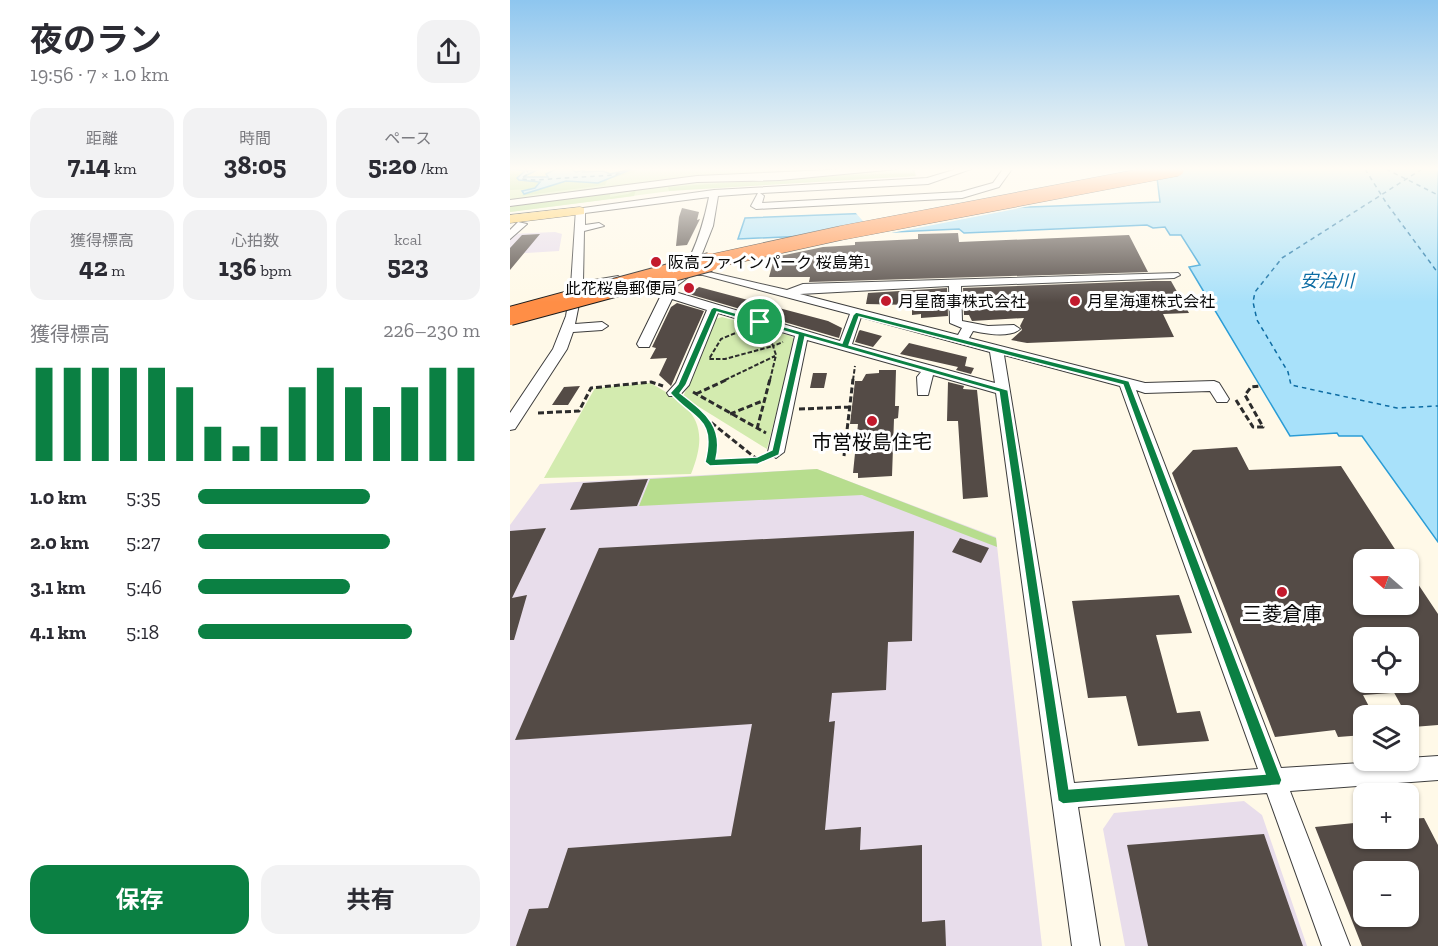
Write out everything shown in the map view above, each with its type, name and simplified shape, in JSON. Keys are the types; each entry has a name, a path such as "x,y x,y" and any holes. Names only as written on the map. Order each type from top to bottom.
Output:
{"highway":[{"path":"510,302 623,270 730,245 897,213"},
{"path":"510,316 733,256 952,213"}],"main road":[{"path":"514,223 580,219"}],"street":[{"path":"580,219 602,213"},
{"path":"580,219 629,213"},
{"path":"644,344 673,283 688,272 698,253 710,213"},
{"path":"580,219 599,226"},
{"path":"510,425 560,349 568,329 577,286 580,219"},
{"path":"510,236 514,223"},
{"path":"683,254 698,253"},
{"path":"757,287 761,271"},
{"path":"577,286 703,272 856,315 998,351 1116,376 1145,388 1215,386 1222,399"},
{"path":"787,295 803,288 1174,275"},
{"path":"955,282 956,323 988,330 1014,329"},
{"path":"669,294 714,309 1003,390"},
{"path":"678,389 714,309"},
{"path":"845,346 856,315"},
{"path":"568,329 602,326"},
{"path":"960,341 970,326"},
{"path":"777,445 802,334"},
{"path":"998,351 1086,946"},
{"path":"923,392 924,377 930,369"},
{"path":"1116,376 1275,780 1335,946"},
{"path":"1063,796 1438,768"}],"path":[{"path":"757,429 776,355 773,346 770,338 743,330 727,334 713,344 709,359 725,359 773,346 802,334"},
{"path":"696,394 776,355"},
{"path":"844,456 855,366"},
{"path":"538,413 579,411 591,388 651,382 678,389 696,394 757,429 777,445 758,460 710,462 715,443 711,428 678,389"},
{"path":"1240,403 1253,427 1263,427 1245,395 1251,387 1260,386"},
{"path":"730,414 766,400"},
{"path":"785,410 849,407"},
{"path":"699,413 758,460"}],"shaded area":[{"path":"555,232 562,234 559,251 510,254 510,234"},
{"path":"817,469 996,537 1042,946 510,946 510,525 540,484"},
{"path":"1244,801 1262,815 1307,946 1125,946 1103,829 1114,813"}],"green space":[{"path":"722,317 791,336 795,340 767,449 683,397 715,319"},
{"path":"650,383 678,400 688,409 694,419 699,442 691,474 544,478 595,388"},
{"path":"817,469 996,538 997,547 862,495 639,506 650,479"}],"water":[{"name":"安治川","path":"871,213 1438,213 1438,542 1362,436 1339,436 1337,433 1290,436 1189,267 1200,265 1181,235 1170,235 1165,227 1153,228 1147,225 964,233 959,229 738,239 745,218"}],"pier":[{"path":"856,213 994,213 876,236"}],"building":[{"path":"680,213 699,213 697,220 700,219 687,245 676,246"},
{"path":"958,233 959,242 1129,235 1148,272 809,282 810,277 769,277 774,259 780,259 780,256 823,247 855,245 855,242 918,239 918,234"},
{"path":"540,234 510,270 510,248 522,235"},
{"name":"月星海運株式会社","path":"1171,281 1189,313 1163,314 1174,337 1027,343 1011,340 1022,330 1020,326 1024,318 972,321 969,315 964,315 963,288"},
{"path":"699,287 828,321 842,328 839,338 689,294"},
{"path":"947,288 948,316 921,318 921,314 912,315 912,305 866,304 868,293"},
{"path":"677,303 704,311 671,386 659,375 667,358 650,359 656,348 652,347 671,307"},
{"path":"859,331 882,336 873,347 855,342"},
{"path":"909,343 967,357 965,366 974,368 971,374 956,370 958,367 900,354"},
{"name":"市営桜島住宅","path":"879,370 896,370 895,406 899,406 898,418 894,419 892,476 858,478 858,473 853,473 858,424 850,424 855,381 862,381 866,374 879,373"},
{"path":"813,373 827,373 824,388 810,388"},
{"path":"948,382 964,386 963,389 977,390 988,497 963,499 958,421 947,421"},
{"path":"580,386 568,405 552,405 564,387"},
{"path":"1237,447 1249,470 1341,466 1395,549 1353,549 1353,615 1419,615 1419,586 1438,614 1438,725 1419,727 1419,705 1401,705 1394,693 1419,693 1419,627 1353,627 1353,693 1391,693 1363,695 1368,705 1353,705 1353,736 1338,737 1335,730 1275,737 1172,473 1193,450"},
{"path":"648,479 637,506 570,510 583,483"},
{"path":"546,528 512,598 527,595 514,640 510,640 510,531"},
{"path":"914,531 912,641 888,642 886,690 832,693 829,722 835,721 825,830 861,827 860,850 922,845 922,922 945,920 946,946 516,946 529,909 548,908 568,848 731,836 752,724 515,740 599,548"},
{"path":"960,538 989,548 981,563 952,552"},
{"path":"1179,595 1192,633 1156,635 1177,713 1200,711 1209,741 1138,746 1126,696 1088,698 1072,601"},
{"path":"1419,818 1424,818 1438,845 1438,946 1362,946 1354,927 1419,927 1419,861 1353,861 1353,923 1315,827 1353,823 1353,849 1419,849"},
{"path":"1264,834 1303,946 1148,946 1127,845"}],"ferry route":[{"path":"1353,213 1282,258 1255,292 1253,302 1257,320 1288,372 1291,385 1397,408 1438,406"},
{"path":"1394,213 1438,273"}],"place":[{"name":"阪高ファインパーク 桜島第1","path":"656,262"},
{"name":"此花桜島郵便局","path":"689,288"},
{"name":"月星商事株式会社","path":"886,301"},
{"name":"月星海運株式会社","path":"1075,301"},
{"name":"市営桜島住宅","path":"872,421"},
{"name":"三菱倉庫","path":"1282,592"}],"route":[{"path":"760,322 714,309 682,385 675,393 699,413 711,428 715,443 710,462 758,460 776,452 802,334 845,346 852,323 856,315 1126,383 1275,780 1063,796 1003,390 802,334 760,322"}]}
